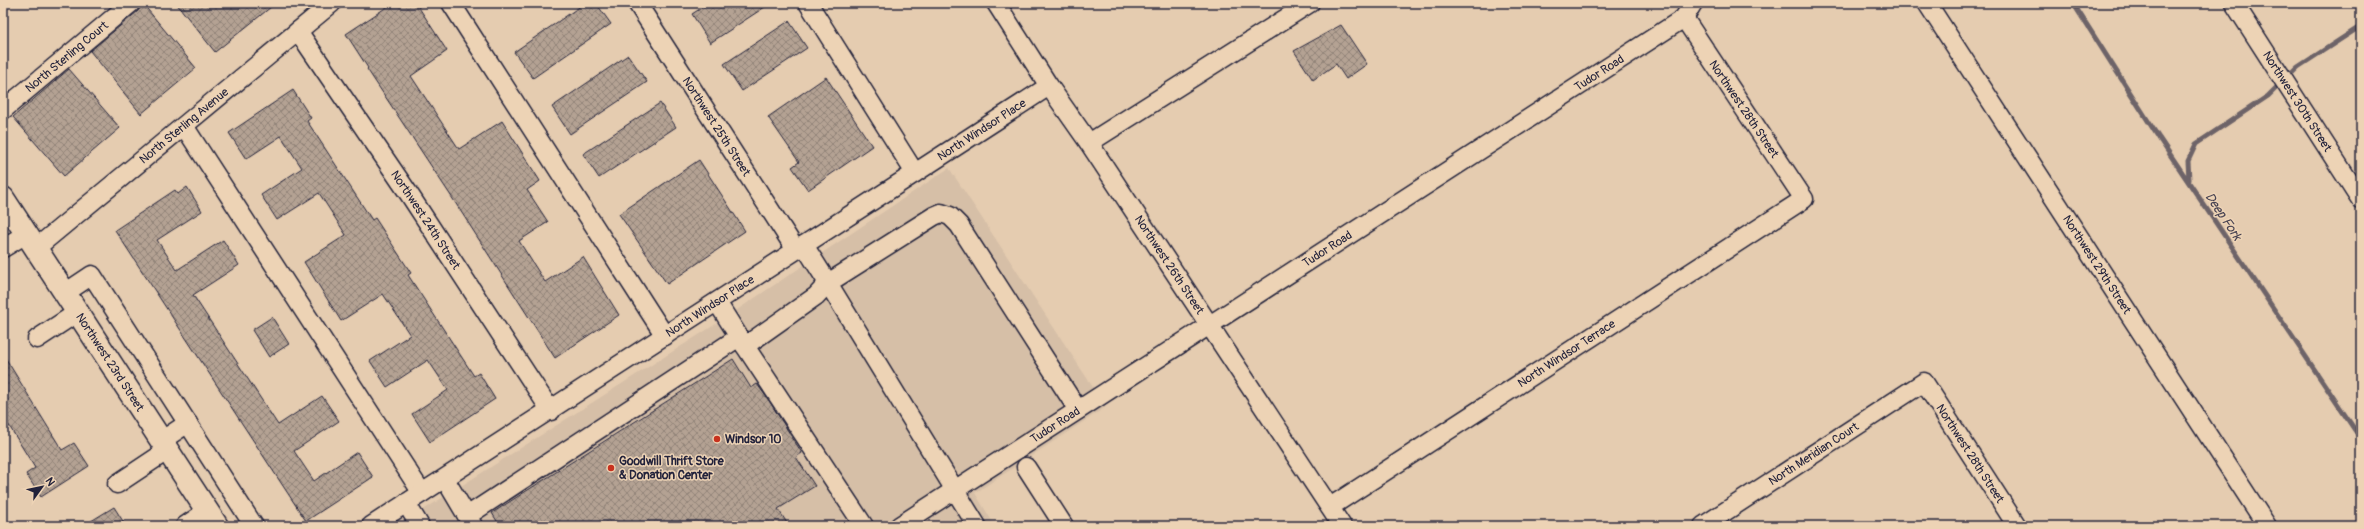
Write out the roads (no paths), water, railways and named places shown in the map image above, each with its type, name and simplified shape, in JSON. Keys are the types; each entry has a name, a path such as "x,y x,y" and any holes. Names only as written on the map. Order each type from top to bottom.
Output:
{"main road":[{"name":"Northwest 23rd Street","path":"3,198 212,518"}],"street":[{"name":"North Sterling Court","path":"3,110 131,3"},
{"name":"North Sterling Avenue","path":"3,248 31,241 184,126 332,3"},
{"path":"451,3 665,336"},
{"name":"Northwest 25th Street","path":"638,3 800,247 828,283 977,526"},
{"path":"808,3 915,173"},
{"name":"Northwest 26th Street","path":"996,3 1049,86 1089,143 1342,526"},
{"path":"1089,143 1310,3"},
{"name":"Tudor Road","path":"899,526 1684,18 1693,3"},
{"name":"Northwest 29th Street","path":"1927,3 2267,526"},
{"name":"Northwest 30th Street","path":"2234,3 2293,97 2355,179 2361,200"},
{"name":"Northwest 28th Street","path":"1684,18 1804,199"},
{"name":"Northwest 24th Street","path":"298,31 409,194 551,411"},
{"name":"North Windsor Place","path":"371,526 551,411 800,247 1049,86"},
{"path":"184,126 422,493"},
{"name":"North Windsor Terrace","path":"1330,507 1804,199"},
{"path":"445,479 470,521 742,341 816,296 828,283 941,213 950,216 959,225 1085,405"},
{"path":"65,293 92,275 254,526"},
{"path":"717,302 864,526"},
{"path":"37,339 78,312"},
{"name":"Northwest 28th Street","path":"1924,382 2017,526"},
{"name":"North Meridian Court","path":"1703,526 1924,382"},
{"path":"117,484 164,446 188,423"},
{"path":"1026,467 1064,526"},
{"path":"406,504 420,526"},
{"path":"185,526 212,518"}],"waterway":[{"name":"Deep Fork","path":"2073,3 2159,138 2361,439"},
{"path":"2287,78 2298,67 2361,26"},
{"path":"2189,180 2188,161 2196,144 2268,96 2281,83"}],"place":[{"name":"Windsor 10","path":"717,439"},
{"name":"Goodwill Thrift Store & Donation Center","path":"611,468"}]}
